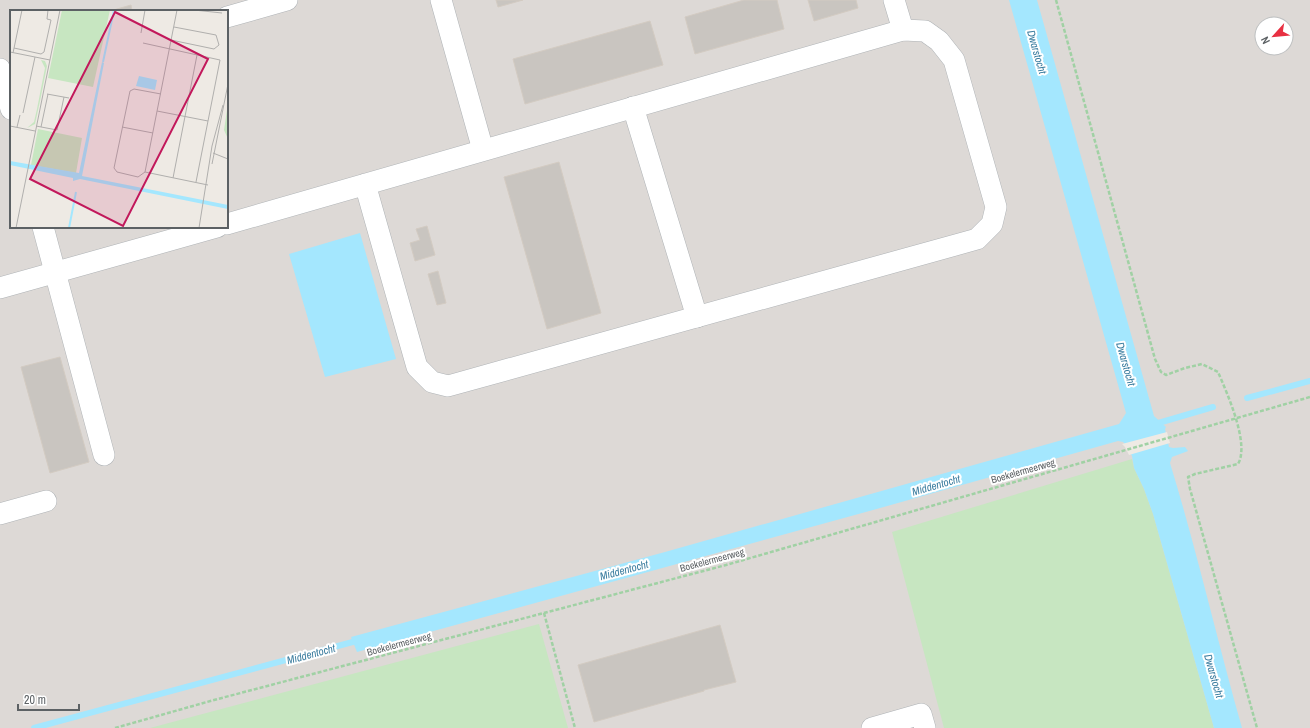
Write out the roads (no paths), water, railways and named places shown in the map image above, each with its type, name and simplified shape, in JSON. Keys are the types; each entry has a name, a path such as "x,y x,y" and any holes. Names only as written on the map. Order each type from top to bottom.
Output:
{"lane":[{"path":"228,17 287,0"},
{"path":"441,0 483,150"},
{"path":"894,0 903,30"},
{"path":"228,224 365,184 483,150 903,30 925,31 939,41 954,60 996,207 992,224 977,239 448,386 432,382 417,367 365,184"},
{"path":"5,75 10,103"},
{"path":"633,107 697,317"},
{"path":"43,228 104,455"},
{"path":"0,288 55,274 214,228"},
{"path":"0,514 46,501"},
{"path":"872,728 921,714 925,728"}],"water":[{"name":"Dwarstocht","path":"1009,0 1037,0 1154,416 1166,427 1165,429 1169,447 1185,447 1188,451 1172,457 1170,463 1242,728 1214,728 1153,514 1144,489 1134,468 1132,456 1127,446 1123,442 1118,441 357,652 351,637 665,552 1119,424 1126,413"},
{"path":"360,233 396,359 325,377 289,254"}],"waterway":[{"name":"Middentocht","path":"1247,398 1310,381"},
{"name":"Middentocht","path":"1155,424 1213,407"},
{"name":"Middentocht","path":"34,728 360,640"}]}
